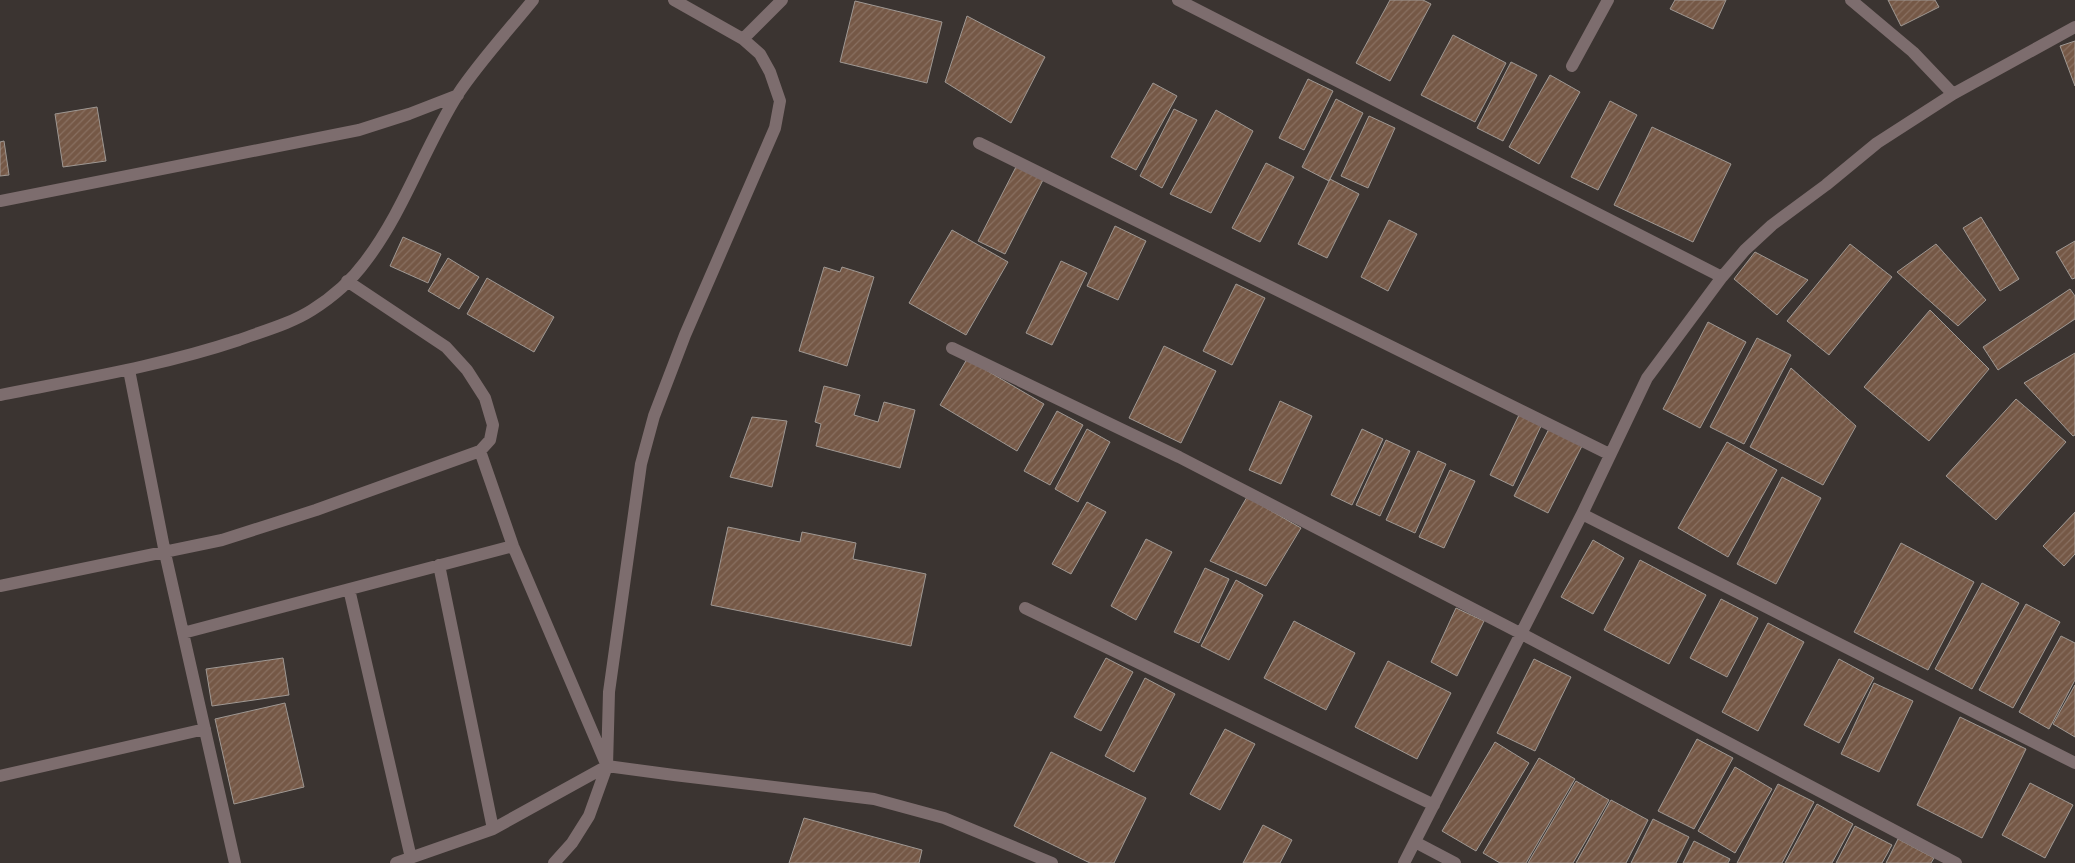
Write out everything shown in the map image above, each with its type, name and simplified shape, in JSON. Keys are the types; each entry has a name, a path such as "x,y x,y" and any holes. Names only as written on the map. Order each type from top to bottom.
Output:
{"street":[{"path":"0,395 129,370 206,351 276,327 311,310 340,289 364,264 384,236 458,95 478,66 533,0"},
{"path":"554,863 572,843 589,816 607,766 609,692 641,464 658,407 685,335 775,128 780,101 770,72 760,54 743,39 674,0"},
{"path":"743,39 782,0"},
{"path":"1178,0 1722,277"},
{"path":"1572,66 1608,0"},
{"path":"1851,0 1913,52 1953,94"},
{"path":"1404,863 1582,514 1609,454 1647,378 1722,277 1745,250 1772,225 1826,185 1877,143 1953,94 2075,27"},
{"path":"0,201 359,130 410,114 458,95"},
{"path":"979,143 1609,454"},
{"path":"0,586 222,540 268,527 480,451 490,440 493,425 485,398 467,370 446,347 347,281"},
{"path":"952,348 1179,457 1520,633 1956,863"},
{"path":"129,370 165,553 235,863"},
{"path":"480,451 512,546 607,766"},
{"path":"1582,514 2075,763"},
{"path":"183,633 512,546"},
{"path":"439,565 493,829"},
{"path":"349,589 411,858"},
{"path":"1024,608 1434,805"},
{"path":"0,776 205,729"},
{"path":"396,863 493,829 607,766 874,799 944,818 1052,863"},
{"path":"1415,842 1455,863"}],"building":[{"path":"1390,0 1423,0 1431,4 1390,81 1356,63"},
{"path":"1675,0 1726,0 1713,29 1670,9"},
{"path":"1888,0 1935,0 1939,7 1901,26"},
{"path":"855,1 942,22 927,83 840,62"},
{"path":"967,16 1045,57 1011,123 945,82"},
{"path":"1453,35 1506,63 1475,122 1421,95"},
{"path":"2075,41 2075,86 2060,46"},
{"path":"1511,62 1537,75 1503,141 1477,128"},
{"path":"1550,75 1580,92 1539,164 1509,147"},
{"path":"1308,79 1333,91 1304,150 1279,138"},
{"path":"1153,83 1177,96 1136,170 1111,157"},
{"path":"1336,99 1363,113 1329,181 1302,167"},
{"path":"1610,101 1637,115 1598,190 1571,177"},
{"path":"97,107 106,161 63,167 55,114"},
{"path":"1174,109 1197,120 1162,188 1140,176"},
{"path":"1216,110 1253,131 1211,213 1170,194"},
{"path":"1369,116 1395,128 1368,188 1341,176"},
{"path":"1652,127 1731,164 1693,242 1614,205"},
{"path":"4,141 9,175 0,176 0,142"},
{"path":"1266,163 1294,177 1260,242 1232,228"},
{"path":"1017,165 1044,178 1005,254 978,241"},
{"path":"1330,179 1359,194 1327,258 1298,244"},
{"path":"1981,217 2019,279 2000,291 1963,228"},
{"path":"1389,220 1417,234 1388,291 1361,277"},
{"path":"1115,226 1146,241 1118,300 1087,286"},
{"path":"952,230 1008,262 966,335 909,303"},
{"path":"403,237 441,254 428,283 390,266"},
{"path":"2075,241 2075,278 2072,279 2056,252"},
{"path":"1850,244 1892,277 1829,355 1787,321"},
{"path":"1936,244 1986,300 1958,326 1897,272"},
{"path":"1755,252 1808,280 1777,315 1734,279"},
{"path":"448,258 479,277 459,309 428,291"},
{"path":"1061,261 1087,273 1052,345 1026,333"},
{"path":"824,267 840,272 842,267 874,277 847,366 799,351"},
{"path":"487,278 554,317 534,352 467,314"},
{"path":"1236,284 1265,298 1232,365 1203,351"},
{"path":"2070,289 2075,296 2075,319 1998,370 1983,347"},
{"path":"1930,310 1989,369 1929,441 1864,387"},
{"path":"1708,322 1746,342 1700,428 1663,409"},
{"path":"1757,338 1791,355 1744,444 1710,427"},
{"path":"1164,346 1216,371 1181,443 1129,418"},
{"path":"2075,353 2075,435 2073,436 2024,383"},
{"path":"967,359 1044,404 1017,451 940,405"},
{"path":"1791,368 1856,426 1823,485 1750,447"},
{"path":"824,386 860,395 854,415 878,422 884,402 915,410 900,468 816,446 821,424 815,422"},
{"path":"2016,399 2066,442 1996,520 1946,476"},
{"path":"1280,401 1312,416 1281,484 1249,470"},
{"path":"1057,411 1083,425 1050,485 1024,471"},
{"path":"1519,415 1541,426 1513,486 1490,475"},
{"path":"752,417 787,421 772,487 730,477"},
{"path":"1551,425 1584,442 1548,513 1514,496"},
{"path":"1087,429 1110,442 1078,502 1055,489"},
{"path":"1362,429 1383,439 1352,505 1331,495"},
{"path":"1386,440 1410,451 1380,516 1356,505"},
{"path":"1727,442 1777,470 1728,557 1678,528"},
{"path":"1418,451 1446,464 1415,533 1386,520"},
{"path":"1450,470 1475,481 1444,548 1419,537"},
{"path":"1782,477 1821,498 1776,584 1737,564"},
{"path":"1247,497 1301,528 1266,586 1210,561"},
{"path":"1087,502 1106,512 1071,574 1052,564"},
{"path":"2075,512 2075,554 2064,566 2043,546"},
{"path":"728,527 800,542 802,532 856,543 853,559 926,574 911,646 711,605"},
{"path":"1146,539 1172,552 1136,620 1111,606"},
{"path":"1593,540 1624,558 1593,614 1561,597"},
{"path":"1901,543 1974,582 1928,670 1854,632"},
{"path":"1640,560 1706,595 1669,664 1604,630"},
{"path":"1205,568 1229,579 1199,643 1174,632"},
{"path":"1236,580 1263,595 1229,660 1201,646"},
{"path":"1982,583 2019,603 1972,689 1935,669"},
{"path":"1721,599 1758,618 1727,677 1690,658"},
{"path":"2026,604 2060,622 2013,708 1979,690"},
{"path":"1456,608 1484,621 1457,676 1431,662"},
{"path":"1294,621 1355,653 1326,710 1264,678"},
{"path":"1768,623 1804,642 1758,731 1722,712"},
{"path":"2061,636 2075,643 2075,680 2049,729 2019,712"},
{"path":"283,658 289,695 212,706 206,669"},
{"path":"1106,658 1133,672 1101,731 1074,717"},
{"path":"1534,659 1571,677 1535,751 1497,733"},
{"path":"1839,659 1874,678 1839,743 1804,725"},
{"path":"1388,661 1451,693 1417,759 1355,727"},
{"path":"1145,678 1175,694 1134,772 1105,756"},
{"path":"1874,683 1913,701 1879,772 1841,754"},
{"path":"2075,685 2075,737 2053,724"},
{"path":"285,703 304,787 234,804 215,719"},
{"path":"1960,717 2026,749 1982,838 1917,805"},
{"path":"1225,729 1255,744 1220,810 1190,794"},
{"path":"1697,739 1733,758 1694,829 1658,811"},
{"path":"1495,742 1529,763 1476,851 1442,831"},
{"path":"1051,752 1146,798 1114,863 1090,863 1014,826"},
{"path":"1539,758 1575,779 1526,863 1500,863 1483,853"},
{"path":"1735,767 1772,789 1735,853 1698,831"},
{"path":"1576,781 1609,800 1573,863 1528,863"},
{"path":"2030,783 2073,805 2045,858 2002,835"},
{"path":"1778,784 1814,802 1782,863 1737,863"},
{"path":"1611,800 1648,820 1626,863 1576,863"},
{"path":"1817,804 1853,824 1832,863 1785,863"},
{"path":"804,818 922,850 919,863 789,863"},
{"path":"1653,819 1689,837 1676,863 1631,863"},
{"path":"1263,825 1292,840 1280,863 1243,863"},
{"path":"1855,826 1892,845 1882,863 1836,863"},
{"path":"1898,839 1934,858 1931,863 1886,863"},
{"path":"1694,841 1730,859 1728,863 1683,863"}]}
